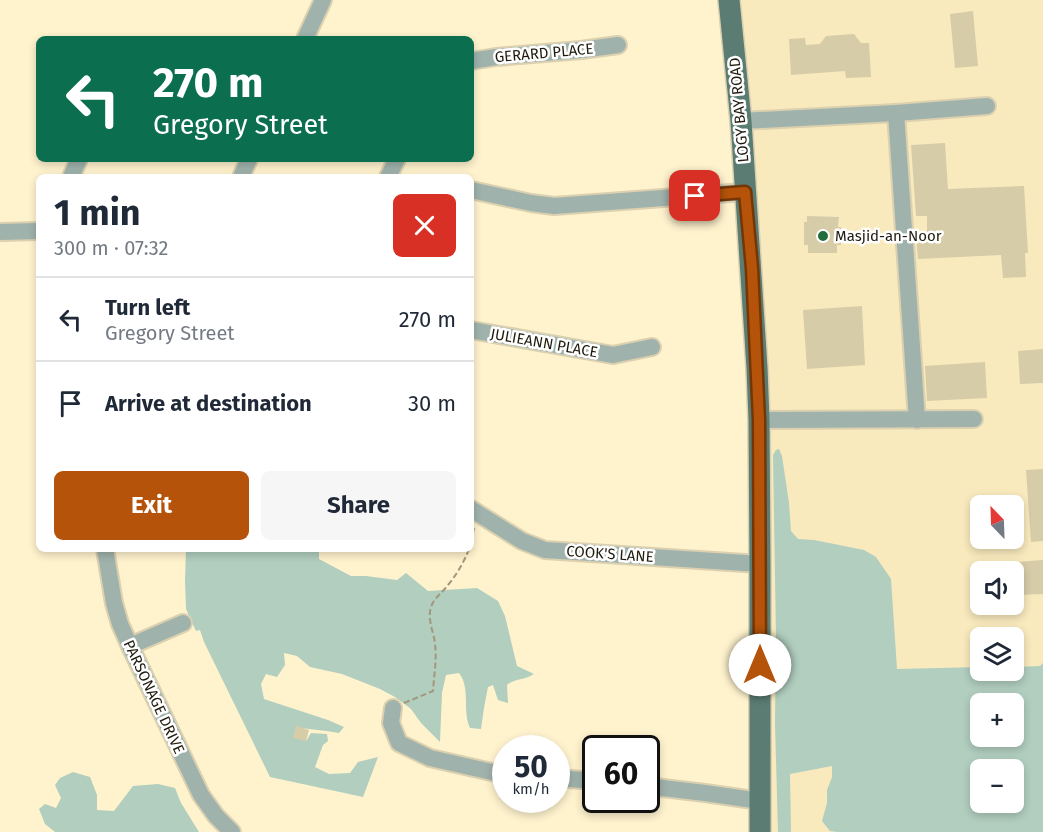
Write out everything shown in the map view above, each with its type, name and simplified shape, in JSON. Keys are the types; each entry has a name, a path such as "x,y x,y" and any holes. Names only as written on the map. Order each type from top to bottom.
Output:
{"main road":[{"name":"LOGY BAY ROAD","path":"729,0 741,121 759,420 760,832"}],"street":[{"path":"306,36 323,0"},
{"name":"GERARD PLACE","path":"474,61 618,45"},
{"path":"741,121 987,106"},
{"path":"896,113 917,420"},
{"path":"474,191 554,206 745,192"},
{"path":"0,232 36,231"},
{"name":"JULIEANN PLACE","path":"474,331 613,355 652,347"},
{"path":"759,420 974,419"},
{"name":"COOK'S LANE","path":"474,511 522,541 545,550 760,564"},
{"name":"PARSONAGE DRIVE","path":"106,552 120,624 201,795 230,831"},
{"path":"130,646 183,623"},
{"path":"393,708 391,723 399,743 430,758 492,772"},
{"path":"660,787 760,801"}],"path":[{"path":"393,708 433,690 436,655 430,609 434,599 454,577 468,552"}],"shaded area":[{"path":"729,0 1043,0 1043,832 760,832 760,564"}],"green space":[{"path":"779,449 789,503 791,531 798,539 864,550 876,557 891,579 897,669 970,667 970,681 1024,681 1024,667 1040,666 1043,663 1043,832 830,831 822,821 827,803 827,790 832,777 832,766 790,774 791,832 778,832 773,455"},
{"path":"186,552 319,552 319,559 351,576 397,580 406,573 428,591 477,588 498,601 505,616 517,666 534,674 507,685 508,703 498,700 493,685 488,687 481,729 470,728 463,679 459,673 446,675 442,693 440,742 411,709 395,697 342,674 310,667 297,656 284,653 285,665 277,677 266,674 261,684 264,699 344,727 339,733 296,727 306,741 311,733 327,734 328,741 323,745 315,767 329,774 350,773 358,762 378,757 363,797 270,777 200,630 196,631 186,609"},
{"path":"73,772 90,777 97,795 97,810 114,811 133,786 158,784 175,788 181,803 199,832 55,832 45,824 39,809 45,804 56,808 61,798 55,785 60,778"}],"building":[{"path":"973,11 978,66 955,68 950,14"},
{"path":"854,34 861,43 869,43 871,77 846,78 845,71 791,75 789,39 805,38 806,45 820,44 826,36"},
{"path":"945,143 948,189 1024,186 1028,253 1025,253 1026,277 1003,278 1001,255 918,259 916,237 927,236 927,216 916,216 911,145"},
{"name":"Masjid-an-Noor","path":"807,216 839,217 841,245 837,245 837,253 808,253 808,245 804,245 804,222 807,222"},
{"path":"862,306 865,365 807,369 803,310"},
{"path":"1043,349 1043,383 1020,384 1018,351"},
{"path":"985,362 987,398 927,401 925,366"},
{"path":"1043,469 1043,541 1031,542 1026,470"},
{"path":"1043,560 1043,594 1024,595 1024,561"},
{"path":"296,726 309,730 306,741 293,738"}],"place":[{"name":"Masjid-an-Noor","path":"823,236"}],"route":[{"path":"695,196 745,192 758,368 760,665"}]}
